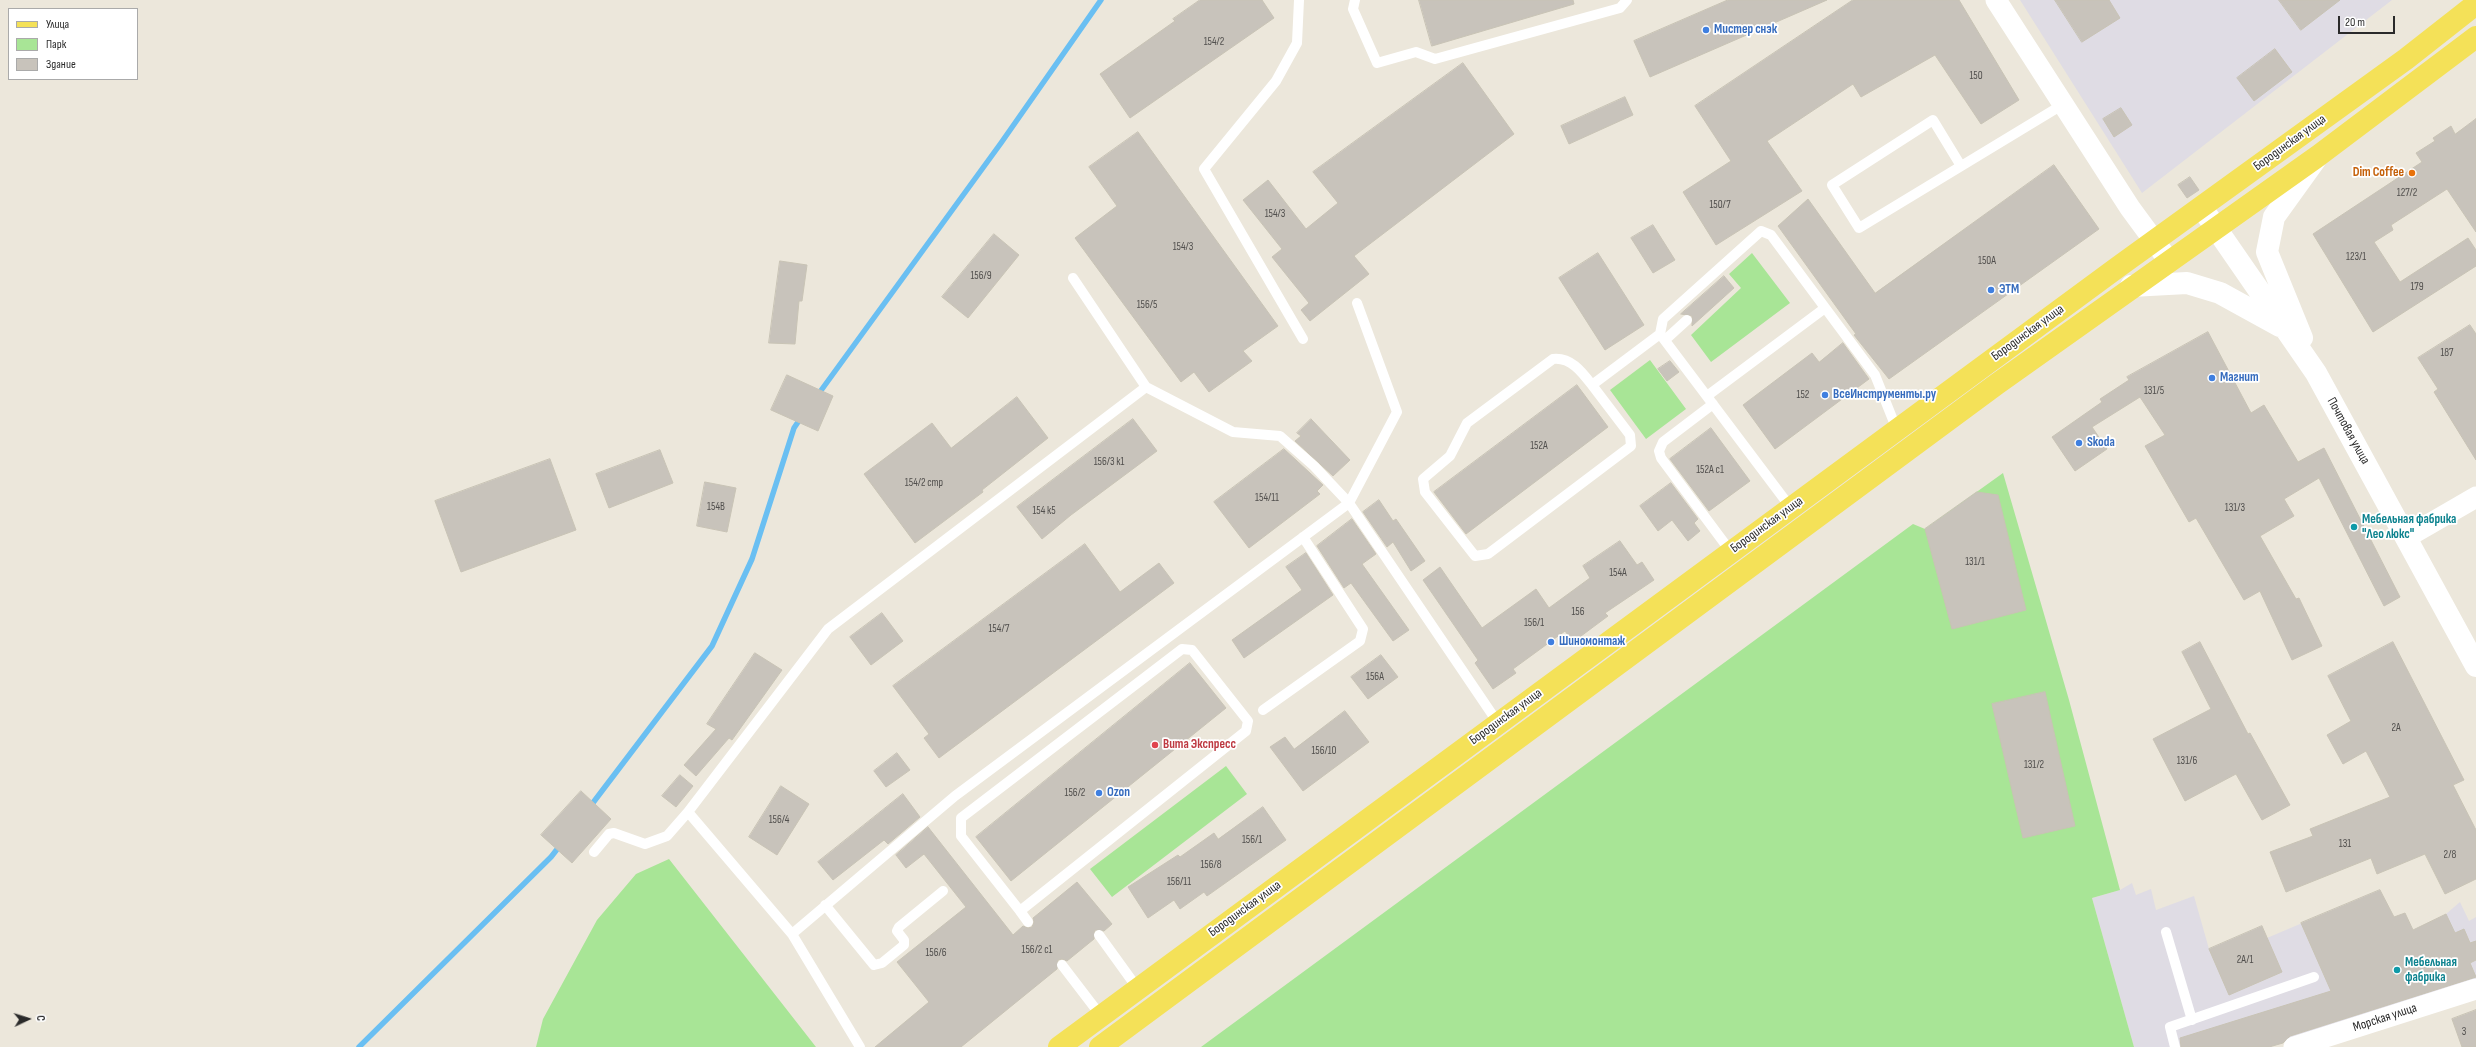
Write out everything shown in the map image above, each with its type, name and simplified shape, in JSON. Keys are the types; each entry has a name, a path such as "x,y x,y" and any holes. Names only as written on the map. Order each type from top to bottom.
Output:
{"main road":[{"name":"Бородинская улица","path":"1059,1047 1897,430 2406,59 2476,4"},
{"name":"Бородинская улица","path":"1100,1047 2131,286 2217,229 2318,156 2476,37"}],"street":[{"path":"1996,0 2062,105 2130,208 2169,261"},
{"path":"2316,372 2267,252 2274,216 2318,156"},
{"name":"Почтовая улица","path":"2202,208 2283,328 2316,372 2476,666"},
{"path":"2131,286 2187,283 2220,293 2283,328"},
{"path":"2407,537 2476,497"},
{"name":"Морская улица","path":"2294,1047 2476,989"}],"lane":[{"path":"1299,0 1297,43 1276,81 1204,168 1303,339"},
{"path":"1355,0 1353,9 1377,63 1416,52 1435,59 1620,8 1627,0"},
{"path":"1961,166 1933,120 1832,185 1859,228 2062,105"},
{"path":"1791,508 1663,337 1663,319 1762,232 1771,235 1875,375 1897,430"},
{"path":"1073,278 1146,387 1234,432 1280,436 1314,466 1348,504 1498,723"},
{"path":"792,934 955,796 1348,504 1397,412 1357,303"},
{"path":"1731,552 1661,458 1659,451 1663,442 1710,400 1825,308"},
{"path":"1592,385 1687,320"},
{"path":"1553,359 1561,359 1578,367 1592,385 1630,435 1631,446 1488,554 1475,556 1425,492 1423,486 1426,475 1450,456 1467,423 1553,359"},
{"path":"594,852 609,834 614,833 644,844 666,836 688,812 828,629 1146,387"},
{"path":"1263,710 1360,641 1363,629 1303,537"},
{"path":"1020,911 1246,731 1248,721 1192,650 1182,649 961,818 961,836 1028,922"},
{"path":"688,812 792,934 860,1047"},
{"path":"825,905 874,965 882,964 904,945 904,940 898,931 899,927 943,891"},
{"path":"2166,932 2192,1020"},
{"path":"1099,935 1138,989"},
{"path":"1062,965 1101,1016"},
{"path":"2175,1047 2170,1027 2314,977"}],"shaded area":[{"path":"2020,0 2392,0 2142,193"},
{"path":"2132,883 2136,895 2151,889 2156,910 2194,896 2209,949 2262,926 2267,938 2380,890 2394,917 2405,913 2413,930 2446,914 2460,902 2469,921 2476,917 2476,982 2269,1047 2134,1047 2092,898 2120,890"}],"green space":[{"path":"1752,253 1790,303 1711,362 1691,335 1741,288 1729,274"},
{"path":"1650,360 1686,409 1646,439 1610,390"},
{"path":"2003,473 2069,700 2120,890 2092,898 2134,1047 1201,1047 1913,524 1925,529"},
{"path":"1226,766 1247,794 1112,897 1090,869"},
{"path":"669,859 816,1047 536,1047 543,1019 597,920 636,874"}],"building":[{"path":"1200,0 1262,0 1274,18 1130,118 1100,74 1175,21 1173,19"},
{"path":"1419,0 1573,0 1574,4 1432,46"},
{"path":"1728,0 1827,0 1650,77 1634,41"},
{"path":"1853,0 1959,0 2019,100 1981,124 1935,55 1861,97 1853,84 1767,141 1802,191 1716,245 1683,192 1731,161 1695,106"},
{"path":"2055,0 2109,0 2120,18 2082,42"},
{"path":"2279,0 2340,0 2301,30"},
{"path":"2275,49 2292,72 2254,101 2237,78"},
{"path":"1463,63 1514,134 1354,256 1369,274 1310,321 1301,310 1309,303 1272,257 1282,249 1243,200 1268,180 1306,229 1338,203 1313,172"},
{"path":"1625,97 1633,115 1569,144 1561,126"},
{"path":"2121,108 2132,125 2114,137 2103,119"},
{"path":"2476,119 2476,232 2447,189 2391,225 2393,230 2374,242 2400,282 2468,238 2476,250 2476,266 2373,332 2313,234 2422,162 2416,153 2435,141 2433,138 2451,126 2455,134"},
{"path":"1138,132 1278,326 1243,351 1252,361 1209,392 1194,372 1181,382 1075,238 1117,206 1089,167"},
{"path":"2054,165 2099,229 1889,379 1854,335 1856,334 1778,226 1808,199 1875,293"},
{"path":"2190,177 2199,190 2187,198 2178,185"},
{"path":"1653,225 1675,260 1653,273 1631,238"},
{"path":"994,234 1019,255 968,318 942,297"},
{"path":"1598,253 1644,325 1605,350 1559,278"},
{"path":"780,261 807,265 802,301 799,301 795,344 769,343"},
{"path":"1724,276 1734,288 1692,326 1692,316 1681,314"},
{"path":"2470,325 2476,334 2476,460 2434,392 2438,389 2418,358"},
{"path":"2208,332 2251,413 2264,405 2298,462 2324,448 2400,597 2384,606 2319,478 2284,499 2294,516 2260,536 2296,599 2299,598 2322,646 2292,660 2260,591 2244,600 2196,518 2189,522 2145,446 2165,435 2140,397 2092,427 2107,449 2075,471 2052,437 2102,402 2100,399 2129,380 2127,377"},
{"path":"1843,343 1869,379 1775,449 1743,405 1812,353 1819,362"},
{"path":"1670,361 1679,372 1667,381 1658,369"},
{"path":"787,375 833,396 818,431 771,410"},
{"path":"1577,385 1608,427 1466,534 1434,492"},
{"path":"1017,397 1048,438 982,490 983,492 915,543 864,474 932,423 951,448"},
{"path":"1133,419 1157,451 1071,515 1042,539 1017,507"},
{"path":"1311,419 1350,460 1333,476 1295,441 1301,436 1297,433"},
{"path":"1711,428 1750,481 1709,511 1670,459"},
{"path":"1284,449 1323,485 1317,491 1320,494 1249,548 1214,502"},
{"path":"660,450 673,483 609,508 596,474"},
{"path":"550,459 576,530 461,572 435,501"},
{"path":"705,482 736,488 727,532 697,526"},
{"path":"1671,483 1698,519 1694,523 1700,531 1688,541 1672,520 1658,531 1640,506"},
{"path":"1977,492 1998,495 2026,610 1952,629 1925,529"},
{"path":"1379,500 1393,521 1396,519 1425,561 1411,571 1393,542 1387,547 1363,512"},
{"path":"1352,519 1376,554 1362,564 1409,630 1393,641 1351,583 1344,588 1317,546"},
{"path":"1620,541 1637,565 1642,562 1654,580 1605,613 1608,616 1573,642 1565,631 1513,669 1516,673 1493,689 1475,663 1478,660 1423,580 1440,567 1482,628 1536,589 1549,608 1590,578 1583,566"},
{"path":"1085,544 1120,592 1159,563 1174,583 939,758 924,738 929,734 893,686"},
{"path":"1306,553 1333,595 1244,658 1232,640 1302,590 1286,567"},
{"path":"882,613 903,641 871,665 850,637"},
{"path":"2200,642 2248,734 2250,733 2290,805 2262,820 2236,774 2185,801 2153,739 2211,709 2182,652"},
{"path":"2393,642 2464,780 2453,785 2476,830 2476,879 2445,894 2425,854 2377,874 2371,858 2286,892 2270,852 2313,836 2310,829 2390,797 2366,751 2343,764 2327,735 2351,721 2328,676"},
{"path":"755,653 782,670 732,740 729,738 696,776 684,765 716,729 707,724"},
{"path":"1381,655 1398,677 1368,699 1351,677"},
{"path":"1190,663 1226,708 1011,881 976,837"},
{"path":"2045,692 2075,826 2023,838 1992,704"},
{"path":"1345,711 1369,742 1303,791 1270,747 1285,737 1294,749"},
{"path":"897,753 910,770 886,787 874,771"},
{"path":"680,775 693,786 676,807 662,796"},
{"path":"781,786 809,804 777,855 749,837"},
{"path":"581,791 611,819 572,863 541,835"},
{"path":"903,794 920,817 888,844 884,840 833,880 818,862"},
{"path":"1263,807 1286,840 1207,896 1204,892 1180,909 1174,900 1148,918 1128,887 1178,855 1180,857 1214,833 1218,839"},
{"path":"928,827 1013,935 1023,926 1028,928 1032,927 1034,922 1033,918 1077,882 1112,924 1104,931 1095,930 1094,939 1067,961 1062,959 1058,960 1057,969 961,1047 875,1047 929,1002 897,962 966,907 924,854 906,868 896,855"},
{"name":"Мебельная фабрика","path":"2380,890 2394,917 2405,913 2413,930 2446,914 2455,933 2464,929 2470,943 2476,941 2476,960 2470,963 2476,977 2290,1036 2283,1043 2269,1047 2181,1047 2180,1038 2331,991 2301,923"},
{"path":"2262,926 2282,972 2229,995 2209,949"},
{"path":"2476,1010 2476,1047 2462,1047 2452,1019"}],"waterway":[{"path":"817,396 1001,143 1101,0"},
{"path":"589,808 712,646 752,559 794,428 802,416"},
{"path":"359,1047 551,857 562,843"}],"place":[{"name":"Мистер снэк","path":"1706,30"},
{"name":"Dim Coffee","path":"2412,173"},
{"name":"ЭТМ","path":"1991,290"},
{"name":"Магнит","path":"2212,378"},
{"name":"ВсеИнструменты.ру","path":"1825,395"},
{"name":"Skoda","path":"2079,443"},
{"name":"Мебельная фабрика \"Лео люкс\"","path":"2354,527"},
{"name":"Шиномонтаж","path":"1551,642"},
{"name":"Вита Экспресс","path":"1155,745"},
{"name":"Ozon","path":"1099,793"},
{"name":"Мебельная фабрика","path":"2397,970"}]}
